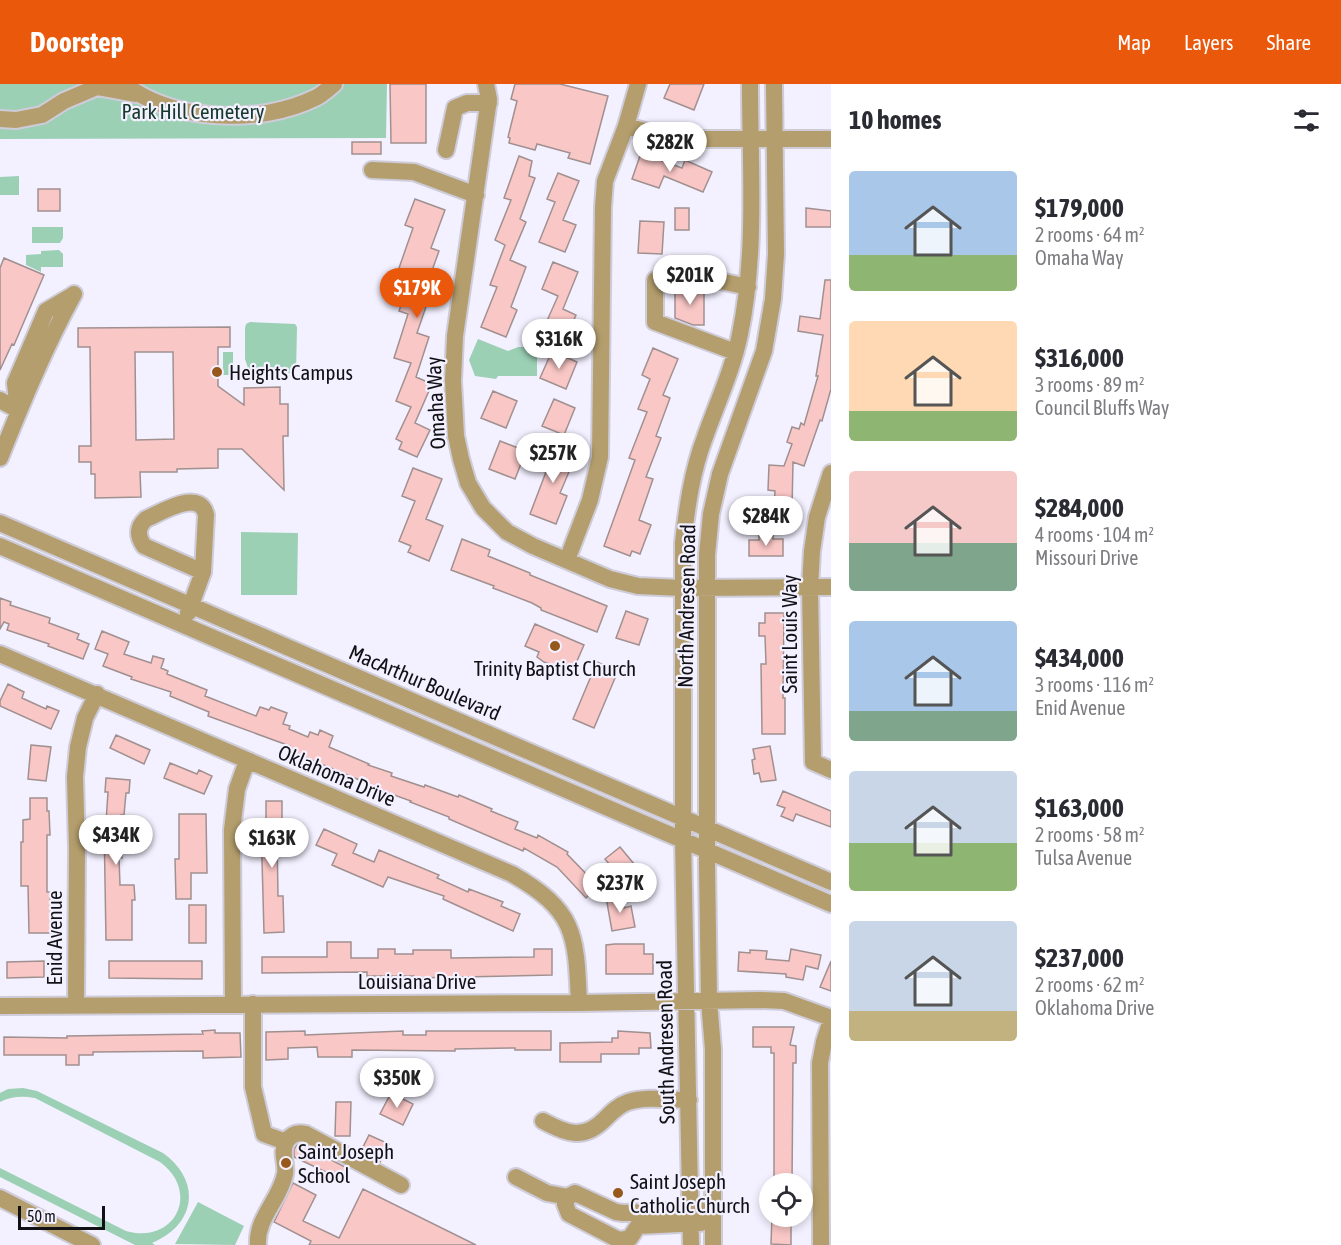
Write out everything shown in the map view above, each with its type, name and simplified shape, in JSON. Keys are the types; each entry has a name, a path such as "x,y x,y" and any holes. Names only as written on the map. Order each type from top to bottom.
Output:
{"street":[{"path":"64,101 81,84"},
{"path":"124,84 139,95"},
{"path":"0,119 16,120 42,115 64,101 97,87 139,95 199,115 264,115 317,98 334,84"},
{"name":"Omaha Way","path":"486,84 489,103 455,336 453,381 456,436 460,459 468,483 483,508 507,532 619,582 638,586 682,588 831,587"},
{"path":"567,560 590,500 600,457 605,181 626,126 638,84"},
{"name":"North Andresen Road","path":"683,839 683,543 692,482 735,352 748,287 750,84"},
{"name":"North Andresen Road","path":"707,850 706,588 711,514 720,474 764,351 773,299 776,254 774,84"},
{"path":"446,150 455,108 466,103 489,103"},
{"path":"626,126 660,135 691,139 831,139"},
{"path":"372,170 414,172 476,195"},
{"path":"735,352 655,322 654,280 706,278 748,287"},
{"path":"0,458 18,410 30,390 61,317 74,294"},
{"path":"0,400 18,410"},
{"name":"Saint Louis Way","path":"831,473 817,517 810,588 813,762 831,770"},
{"path":"182,625 203,572 206,515 201,504 189,501 146,519 142,523 139,535 144,546 203,572"},
{"name":"MacArthur Boulevard","path":"0,523 831,882"},
{"name":"MacArthur Boulevard","path":"0,546 831,904"},
{"name":"Oklahoma Drive","path":"0,654 512,874 538,889 556,906 570,928 575,946 579,1003"},
{"name":"Enid Avenue","path":"76,1006 75,777 78,747 85,718 97,694"},
{"path":"233,1004 232,830 237,789 247,761"},
{"name":"South Andresen Road","path":"683,839 691,1245"},
{"path":"707,850 709,1001 714,1049 713,1245"},
{"name":"Louisiana Drive","path":"0,1006 784,1001 831,1019"},
{"path":"253,1004 253,1087 264,1134 286,1142"},
{"path":"821,1245 820,1064 831,1019"},
{"path":"543,1121 561,1131 571,1134 582,1133 592,1130 627,1102 689,1100"},
{"path":"258,1245 259,1229 285,1173 282,1155 286,1142 295,1133 306,1134 401,1185"},
{"path":"516,1177 547,1193 568,1197 575,1193 616,1212 638,1219 713,1216"},
{"path":"568,1197 565,1208 569,1214 619,1240 630,1238 638,1219"},
{"path":"0,1198 92,1245"}],"green space":[{"name":"Park Hill Cemetery","path":"0,84 387,84 386,138 0,139"},
{"path":"19,176 19,195 0,195 0,177"},
{"path":"32,227 63,227 63,238 60,243 32,243"},
{"path":"59,250 63,254 63,267 41,267 41,272 26,265 26,255"},
{"path":"250,322 295,324 297,327 296,373 258,374 248,368 245,359 245,328"},
{"path":"478,339 508,351 518,347 537,347 537,376 498,376 496,379 475,376 469,360"},
{"path":"223,352 233,352 233,375 223,375"},
{"path":"241,532 298,533 297,595 241,595"},
{"path":"23,1088 37,1091 163,1153 176,1164 184,1176 189,1202 178,1225 167,1235 152,1243 155,1245 135,1245 0,1177 0,1168 126,1231 143,1233 158,1230 169,1223 177,1213 180,1201 179,1187 172,1174 160,1162 35,1098 17,1097 0,1102 0,1093 8,1089"},
{"path":"198,1202 244,1226 235,1245 175,1244"}],"building":[{"path":"390,84 426,84 426,143 391,143"},
{"path":"515,84 560,84 608,96 590,164 568,158 570,153 537,144 535,150 509,143 510,138 508,137 517,101 511,99"},
{"path":"670,84 704,84 694,110 664,98"},
{"path":"352,142 381,142 381,154 352,154"},
{"path":"641,153 682,168 685,160 712,172 703,192 664,176 659,188 632,179"},
{"path":"519,156 532,161 529,176 535,178 520,219 526,222 510,260 526,267 511,307 517,310 506,337 481,327 497,287 490,285 505,245 495,240 511,200 504,198"},
{"path":"558,173 579,181 563,220 576,225 565,252 539,242 555,202 547,199"},
{"path":"38,189 60,189 60,211 38,211"},
{"path":"415,199 445,210 431,248 439,251 425,290 431,292 417,333 429,337 416,377 432,384 415,423 430,430 417,457 399,449 402,442 396,439 411,407 396,401 411,363 394,358 408,314 399,311 413,273 399,268 413,228 405,225"},
{"path":"675,208 689,208 689,230 675,230"},
{"path":"806,208 831,211 831,227 806,227"},
{"path":"640,221 664,222 662,254 638,253"},
{"path":"4,258 44,275 14,345 12,344 0,370 0,268"},
{"path":"553,262 578,272 563,309 576,315 564,342 542,332 558,296 542,289"},
{"path":"825,280 831,280 831,389 822,421 820,420 804,466 793,462 792,508 774,507 775,491 768,490 769,465 784,466 792,444 787,442 792,427 799,429 801,423 804,425 818,376 816,376 823,335 798,331 800,316 820,319"},
{"path":"704,289 704,325 693,325 675,318 675,290"},
{"path":"230,327 230,347 218,347 218,386 244,405 244,388 280,387 280,404 288,404 288,436 283,436 284,490 242,449 218,449 218,468 177,469 177,472 140,472 141,497 95,498 95,474 91,474 91,462 79,462 79,446 91,446 90,347 78,347 78,328","holes":["135,352 173,352 174,439 136,440"]},
{"path":"653,348 678,359 663,395 670,398 656,436 661,438 646,477 653,479 639,520 651,525 640,554 632,551 630,556 604,546 635,460 629,458 647,412 638,409 650,379 642,375"},
{"path":"552,351 577,362 566,389 540,378"},
{"path":"493,391 517,401 506,428 481,418"},
{"path":"554,399 575,408 564,435 542,426"},
{"path":"500,441 526,451 515,479 489,469"},
{"path":"552,443 577,453 560,493 567,496 556,524 530,514 546,472 541,470"},
{"path":"413,468 442,479 426,519 443,526 429,561 408,552 411,546 399,541 415,501 402,496"},
{"path":"759,535 773,535 773,539 783,539 783,556 749,556 749,540 759,540"},
{"path":"462,539 490,550 488,556 607,606 597,632 541,610 532,603 493,588 494,586 451,570"},
{"path":"0,598 11,602 10,605 50,618 49,623 79,634 77,639 89,644 83,659 48,646 49,644 7,630 9,624 4,622 0,629"},
{"path":"626,611 648,619 639,645 616,638"},
{"path":"765,613 784,613 785,734 762,734 761,664 766,664 765,636 759,636 759,623 765,623"},
{"name":"Trinity Baptist Church","path":"535,624 584,645 574,668 564,663 562,668 544,662 537,657 539,652 525,646"},
{"path":"102,631 129,642 124,654 151,663 153,656 164,659 161,668 168,671 167,674 207,690 205,696 256,716 260,707 269,710 271,707 287,713 283,724 290,726 289,729 308,737 310,732 318,735 320,730 333,736 329,747 392,773 391,776 458,797 459,795 518,822 515,829 537,838 538,835 568,852 567,854 598,886 586,898 557,867 524,848 523,851 449,819 449,817 369,786 369,784 288,750 290,746 208,716 209,712 170,696 171,692 131,679 132,677 103,666 108,654 95,649"},
{"path":"597,662 618,671 594,728 573,719"},
{"path":"8,684 24,692 22,698 46,709 47,706 59,711 51,729 0,706"},
{"path":"116,735 150,750 144,764 110,748"},
{"path":"31,745 51,747 46,781 28,779"},
{"path":"770,746 776,780 761,782 759,773 754,774 753,749"},
{"path":"170,763 197,774 199,770 212,776 204,794 164,778"},
{"path":"106,778 130,780 124,815 121,815 122,858 119,858 120,885 134,885 132,940 106,940 104,822 106,822 108,792 105,792"},
{"path":"783,791 831,811 831,827 796,814 793,821 781,816 785,808 777,805"},
{"path":"30,798 47,798 50,835 47,835 47,892 50,892 51,933 29,933 28,886 21,886 23,820 30,819"},
{"path":"266,801 282,801 282,838 277,838 278,896 283,896 284,932 264,933 261,823 266,823"},
{"path":"179,814 206,814 207,873 191,873 191,899 176,899 175,859 179,859"},
{"path":"324,829 357,844 353,853 374,862 379,850 439,875 437,878 468,892 469,889 503,902 501,906 520,914 513,931 443,899 444,896 388,877 383,887 332,865 337,854 316,845"},
{"path":"620,847 634,864 619,876 605,859"},
{"path":"621,894 624,908 631,906 635,927 612,931 606,897"},
{"path":"189,905 206,905 206,943 189,943"},
{"path":"327,942 351,942 351,958 378,958 378,949 395,949 395,954 413,954 413,950 451,950 451,958 534,957 534,949 552,949 552,975 414,978 414,976 367,976 367,972 262,973 262,957 327,957"},
{"path":"644,944 644,954 653,954 653,974 606,974 606,945"},
{"path":"791,949 821,955 818,969 806,966 803,980 786,977 786,974 738,971 739,952 767,951 766,959 789,961"},
{"path":"44,961 44,977 7,978 7,962"},
{"path":"109,961 202,961 202,979 109,978"},
{"path":"831,961 831,991 820,987"},
{"path":"753,1027 794,1027 790,1045 796,1046 796,1063 793,1063 792,1173 774,1173 774,1053 771,1053 771,1047 753,1047"},
{"path":"215,1030 215,1033 240,1033 241,1057 203,1058 203,1051 93,1052 93,1055 79,1055 79,1065 66,1065 66,1055 4,1055 4,1037 67,1038 67,1036 203,1034 202,1031"},
{"path":"305,1031 305,1035 403,1031 403,1035 426,1035 426,1031 551,1031 551,1050 515,1050 515,1048 455,1049 455,1051 352,1050 352,1057 318,1057 317,1047 288,1048 288,1059 266,1060 266,1032"},
{"path":"618,1031 650,1033 651,1048 639,1048 639,1054 601,1054 601,1062 560,1062 560,1043 612,1042 612,1038 618,1038"},
{"path":"391,1093 413,1104 403,1125 380,1114"},
{"path":"336,1102 351,1102 350,1136 335,1136"},
{"path":"369,1135 389,1144 380,1162 361,1151"},
{"path":"298,1144 349,1169 349,1183 294,1157 294,1149"},
{"path":"293,1183 316,1195 303,1221 339,1238 363,1189 476,1245 309,1245 311,1241 274,1222"},
{"path":"772,1227 791,1227 791,1245 771,1244"}],"place":[{"name":"Heights Campus","path":"217,372"},
{"name":"Trinity Baptist Church","path":"555,646"},
{"name":"Saint Joseph School","path":"286,1163"},
{"name":"Saint Joseph Catholic Church","path":"618,1193"}]}
